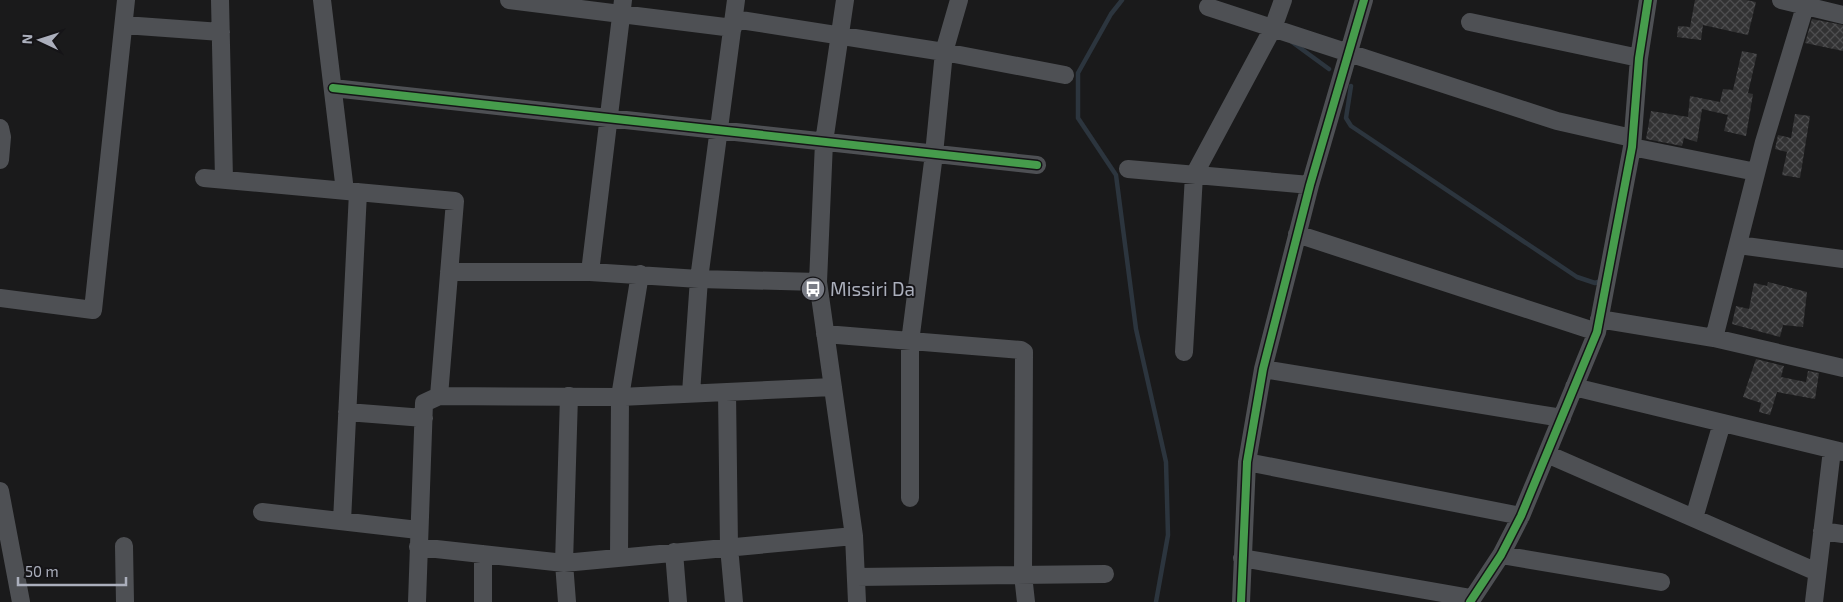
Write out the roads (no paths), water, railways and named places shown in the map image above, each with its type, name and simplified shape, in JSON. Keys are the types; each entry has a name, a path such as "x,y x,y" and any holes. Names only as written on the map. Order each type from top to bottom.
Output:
{"street":[{"path":"0,298 93,310 126,0"},
{"path":"220,0 224,180"},
{"path":"322,0 333,88 352,192 347,412 342,521"},
{"path":"509,0 623,7 733,23 840,35 1066,75"},
{"path":"691,393 699,279 736,0"},
{"path":"845,0 824,142 818,282 854,536 857,602"},
{"path":"910,498 910,342 934,154 944,52 959,0"},
{"path":"1184,352 1194,175 1274,28 1283,0"},
{"path":"1241,602 1247,462 1263,369 1310,185 1347,52 1364,0"},
{"path":"1242,558 1470,600 1500,555 1521,516 1598,325 1632,142 1639,58 1648,0"},
{"path":"1780,0 1806,3 1843,14"},
{"path":"1714,338 1756,172 1806,3"},
{"path":"590,272 623,7"},
{"path":"1208,7 1557,121 1632,142 1756,172"},
{"path":"1470,22 1639,58"},
{"path":"124,25 221,32"},
{"path":"333,88 1037,165"},
{"path":"0,128 2,137 0,160"},
{"path":"1128,169 1310,185"},
{"path":"204,178 454,201 438,396"},
{"path":"1297,234 1598,325 1714,338 1843,368"},
{"path":"1738,245 1843,258"},
{"path":"449,272 590,272 699,279 818,282"},
{"path":"619,558 620,397 640,274"},
{"path":"825,334 1021,350 1024,352 1023,575 1026,602"},
{"path":"1263,369 1562,418"},
{"path":"418,602 418,530 424,403 438,396 620,397 833,387"},
{"path":"1574,387 1838,451 1822,530 1814,602"},
{"path":"727,392 729,547 734,602"},
{"path":"567,602 564,562 569,396"},
{"path":"347,412 424,418"},
{"path":"1694,518 1722,423"},
{"path":"1546,454 1817,572"},
{"path":"1247,462 1521,516"},
{"path":"0,492 8,579 21,602"},
{"path":"262,512 418,530"},
{"path":"1822,530 1843,534"},
{"path":"418,547 564,562 854,536"},
{"path":"124,546 125,602"},
{"path":"674,552 678,602"},
{"path":"482,602 484,554"},
{"path":"1500,555 1661,582"},
{"path":"856,577 1105,574"}],"waterway":[{"path":"1122,0 1111,14 1078,73 1078,118 1116,175 1136,329 1166,462 1168,535 1156,602"},
{"path":"1292,42 1329,69"},
{"path":"1351,86 1346,118 1351,126 1577,277 1595,283 1601,281"}],"place":[{"name":"Missiri Da","path":"813,289"}]}
